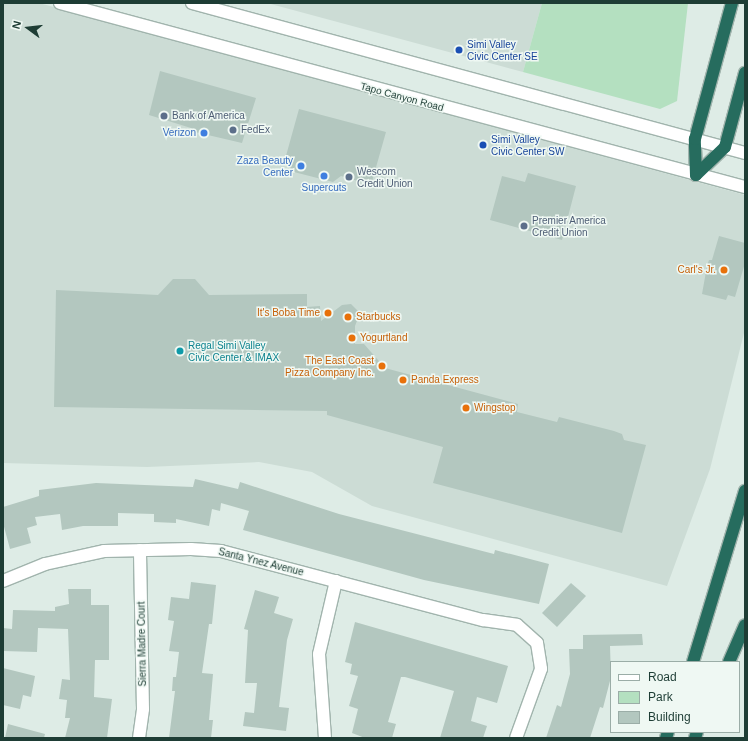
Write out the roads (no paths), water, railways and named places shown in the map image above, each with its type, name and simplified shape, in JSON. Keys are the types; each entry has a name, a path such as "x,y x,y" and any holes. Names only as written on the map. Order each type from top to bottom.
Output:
{"highway":[{"path":"696,175 695,139 732,3"},
{"path":"696,175 725,147 745,73"},
{"path":"693,661 745,492"},
{"path":"728,661 745,625"}],"main road":[{"name":"Tapo Canyon Road","path":"60,3 745,187"},
{"path":"192,3 745,153"},
{"name":"Santa Ynez Avenue","path":"3,581 72,556 140,550 221,551 470,617 517,625 527,631 541,654 539,679 529,696 516,738"},
{"name":"Sierra Madre Court","path":"139,738 143,709 140,550"},
{"path":"325,738 319,654 336,581"}],"place":[{"name":"Simi Valley Civic Center SE","path":"459,50"},
{"name":"Bank of America","path":"164,116"},
{"name":"FedEx","path":"233,130"},
{"name":"Verizon","path":"204,133"},
{"name":"Simi Valley Civic Center SW","path":"483,145"},
{"name":"Zaza Beauty Center","path":"301,166"},
{"name":"Supercuts","path":"324,176"},
{"name":"Wescom Credit Union","path":"349,177"},
{"name":"Premier America Credit Union","path":"524,226"},
{"name":"Carl's Jr.","path":"724,270"},
{"name":"It's Boba Time","path":"328,313"},
{"name":"Starbucks","path":"348,317"},
{"name":"Yogurtland","path":"352,338"},
{"name":"Regal Simi Valley Civic Center & IMAX","path":"180,351"},
{"name":"The East Coast Pizza Company Inc.","path":"382,366"},
{"name":"Panda Express","path":"403,380"},
{"name":"Wingstop","path":"466,408"}]}
